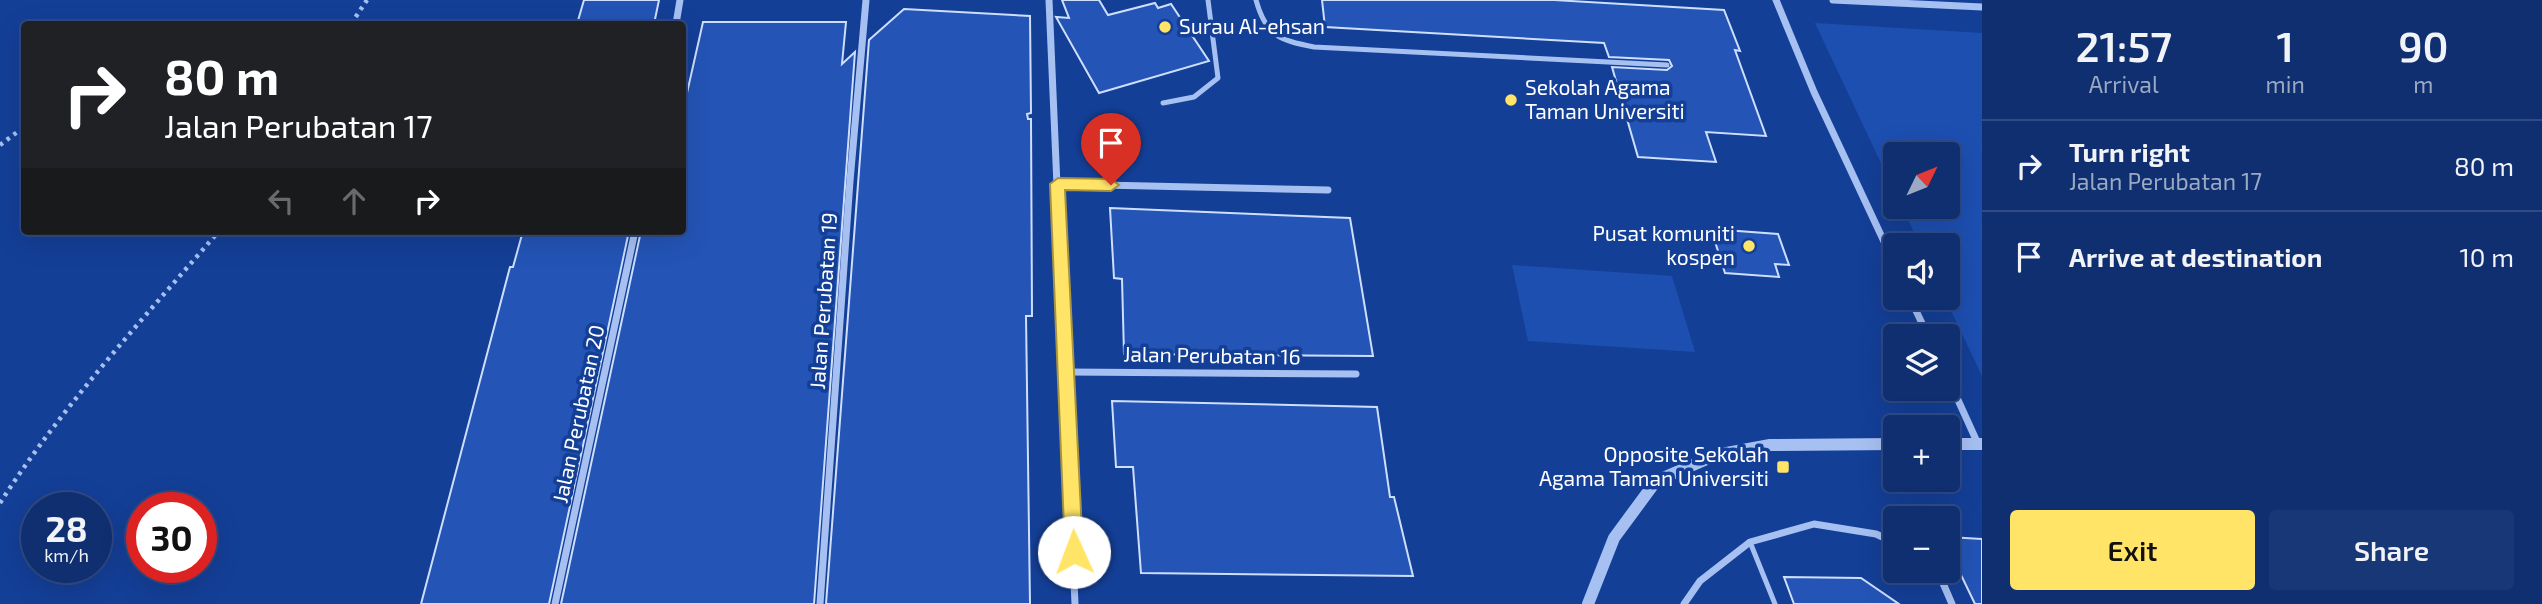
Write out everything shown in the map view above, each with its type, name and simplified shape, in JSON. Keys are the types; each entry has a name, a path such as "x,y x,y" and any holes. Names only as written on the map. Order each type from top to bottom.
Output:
{"street":[{"path":"676,21 680,0"},
{"name":"Jalan Perubatan 19","path":"820,604 850,181 866,0"},
{"path":"1049,0 1075,604"},
{"path":"1776,0 1814,92 1883,239"},
{"path":"1833,0 1982,7"},
{"path":"1058,184 1328,190"},
{"name":"Jalan Perubatan 20","path":"555,604 634,235"},
{"name":"Jalan Perubatan 16","path":"1067,372 1356,374"},
{"path":"1959,401 1980,444 1960,444"},
{"path":"1588,604 1614,538 1656,481 1716,455 1770,445 1883,444"},
{"path":"1684,604 1700,582 1750,542 1814,524 1883,537"},
{"path":"1941,583 1952,604"}],"lane":[{"path":"1163,103 1190,101 1206,93 1218,78 1208,0"},
{"path":"1256,0 1261,21 1279,40 1314,47 1667,65"},
{"path":"1750,542 1775,604"}],"path":[{"path":"353,21 367,0"},
{"path":"0,145 21,129"},
{"path":"0,503 29,458 78,395 216,235"}],"shaded area":[{"path":"1815,23 1982,33 1982,376 1960,330 1960,324 1957,324 1951,310 1960,310 1960,233 1914,233 1908,219 1960,219 1960,142 1883,142 1883,168"},
{"path":"1512,265 1672,276 1695,352 1528,341"}],"building":[{"path":"584,0 659,0 655,21 578,21"},
{"path":"1062,0 1099,0 1108,15 1155,3 1158,8 1171,4 1209,61 1099,93 1056,17 1069,18"},
{"path":"1322,0 1554,0 1724,10 1740,51 1735,50 1766,136 1706,132 1716,162 1638,157 1612,67 1667,70 1672,66 1669,60 1609,57 1604,43 1325,27"},
{"path":"904,9 1030,16 1031,113 1027,114 1028,119 1031,119 1032,316 1026,316 1030,604 826,604 869,40"},
{"path":"703,22 846,22 842,64 855,52 814,604 561,604 640,235 686,235 686,97"},
{"path":"1110,208 1350,218 1373,356 1124,354 1122,279 1114,278"},
{"name":"Pusat komuniti kospen","path":"1711,229 1778,234 1789,265 1775,264 1779,277 1725,273"},
{"path":"522,235 628,235 549,604 421,604 510,267 513,267"},
{"path":"1112,401 1377,407 1390,497 1394,497 1413,576 1141,573 1133,467 1116,467"},
{"path":"1960,538 1982,539 1982,604 1975,604 1960,573"},
{"path":"1784,577 1861,578 1899,604 1794,604"}],"place":[{"name":"Surau Al-ehsan","path":"1165,27"},
{"name":"Sekolah Agama Taman Universiti","path":"1511,100"},
{"name":"Pusat komuniti kospen","path":"1749,246"},
{"name":"Opposite Sekolah Agama Taman Universiti","path":"1783,467"}],"route":[{"path":"1074,552 1058,184 1111,185"}]}
